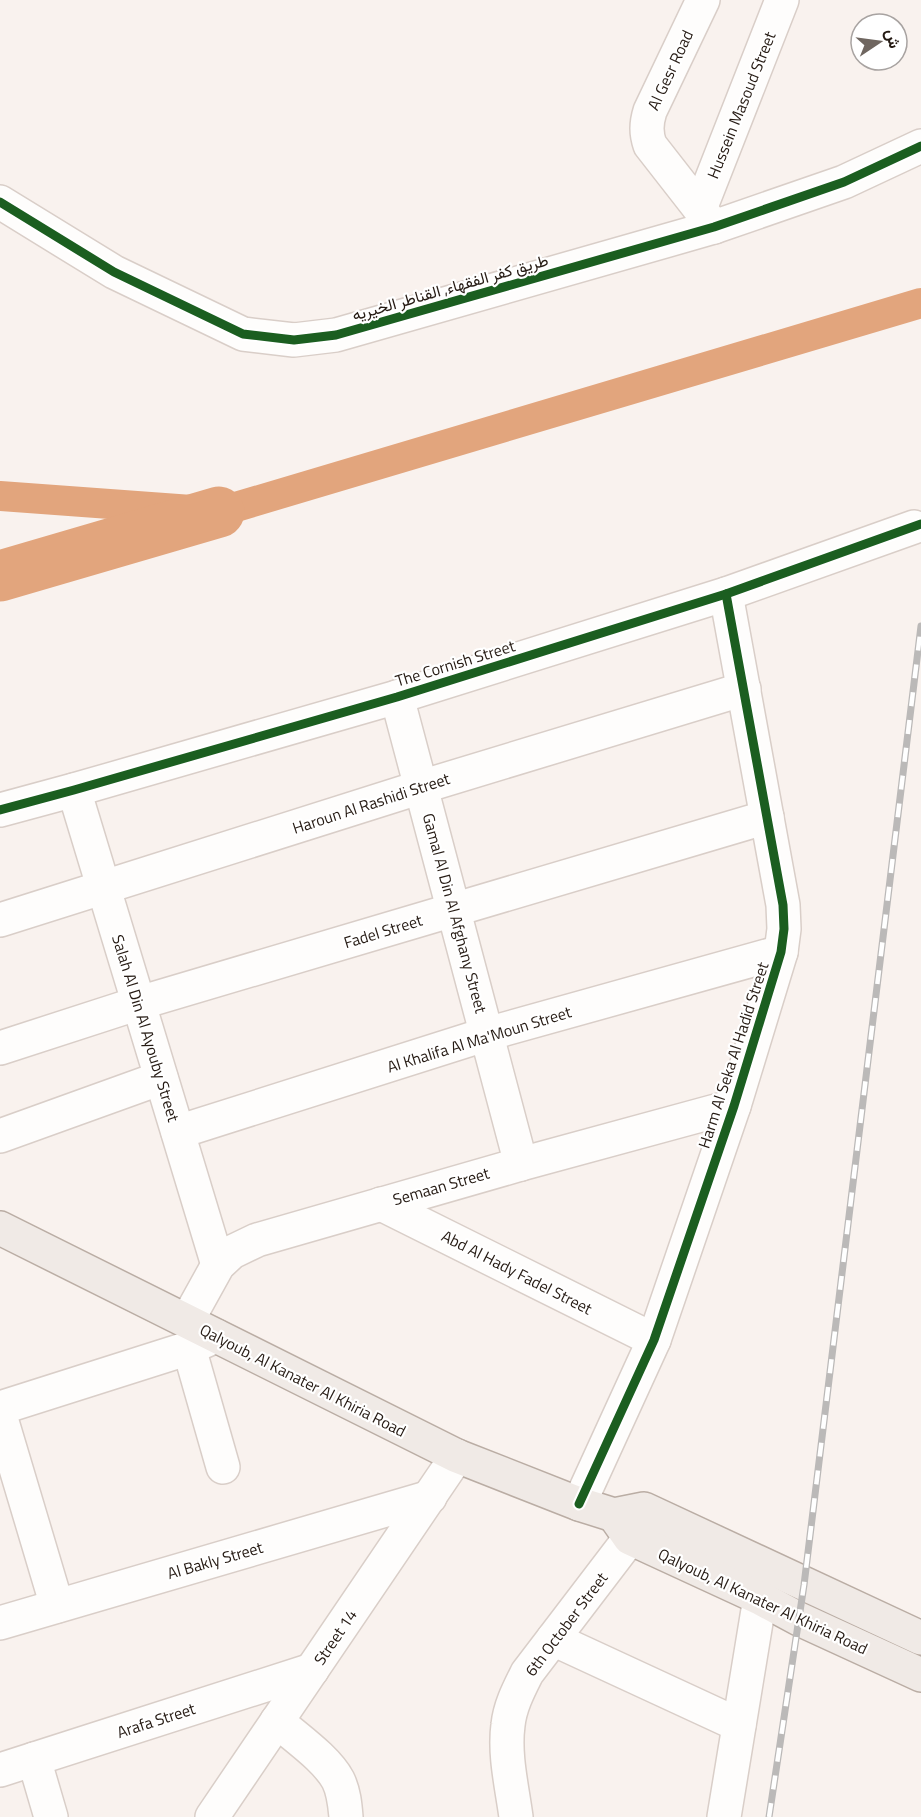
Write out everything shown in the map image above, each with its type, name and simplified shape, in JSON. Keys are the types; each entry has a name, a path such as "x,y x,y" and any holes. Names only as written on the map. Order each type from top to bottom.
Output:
{"main road":[{"name":"Qalyoub, Al Kanater Al Khiria Road","path":"0,1228 197,1335 458,1456 579,1504 629,1521 921,1638"},
{"name":"Qalyoub, Al Kanater Al Khiria Road","path":"629,1521 799,1619 921,1675"}],"street":[{"name":"Al Gesr Road","path":"703,0 650,111 647,134 650,145 707,218"},
{"name":"Hussein Masoud Street","path":"707,218 782,0"},
{"name":"طريق كفر الفقهاء, القناطر الخيريه","path":"0,202 114,272 191,310 243,334 294,340 336,335 707,218 844,182 921,146"},
{"name":"The Cornish Street","path":"0,810 397,697 726,594 914,527"},
{"name":"Harm Al Seka Al Hadid Street","path":"579,1504 654,1340 734,1106 782,952 783,905 726,594"},
{"name":"Haroun Al Rashidi Street","path":"0,920 421,787 744,689"},
{"name":"Gamal Al Din Al Afghany Street","path":"397,697 522,1164"},
{"name":"Salah Al Din Al Ayouby Street","path":"74,790 218,1265"},
{"name":"Fadel Street","path":"0,1048 139,1004 767,817"},
{"name":"Al Khalifa Al Ma'Moun Street","path":"178,1132 487,1034 782,952"},
{"path":"0,1136 161,1078"},
{"name":"Semaan Street","path":"197,1335 218,1265 232,1252 256,1240 734,1106"},
{"name":"Abd Al Hady Fadel Street","path":"381,1204 654,1340"},
{"path":"0,1408 197,1335 223,1467"},
{"path":"0,1415 57,1606"},
{"name":"Street 14","path":"212,1817 458,1456"},
{"name":"Al Bakly Street","path":"0,1623 430,1497"},
{"name":"6th October Street","path":"516,1817 507,1750 508,1723 515,1697 527,1673 553,1639 629,1521"},
{"path":"724,1817 760,1598"},
{"path":"553,1639 739,1725"},
{"name":"Arafa Street","path":"0,1770 312,1670"},
{"path":"277,1721 332,1770 343,1795 346,1817"},
{"path":"34,1759 51,1817"}],"waterway":[{"path":"0,496 219,512 921,303"},
{"path":"0,576 219,512"}],"railway":[{"path":"769,1817 804,1585 921,626"}],"cycle path":[{"path":"0,202 114,272 243,334 294,340 336,335 714,227 844,182 921,146"},
{"path":"0,810 397,697 726,594 921,524"},
{"path":"579,1504 654,1340 734,1106 781,952 784,929 783,905 726,594"}]}
